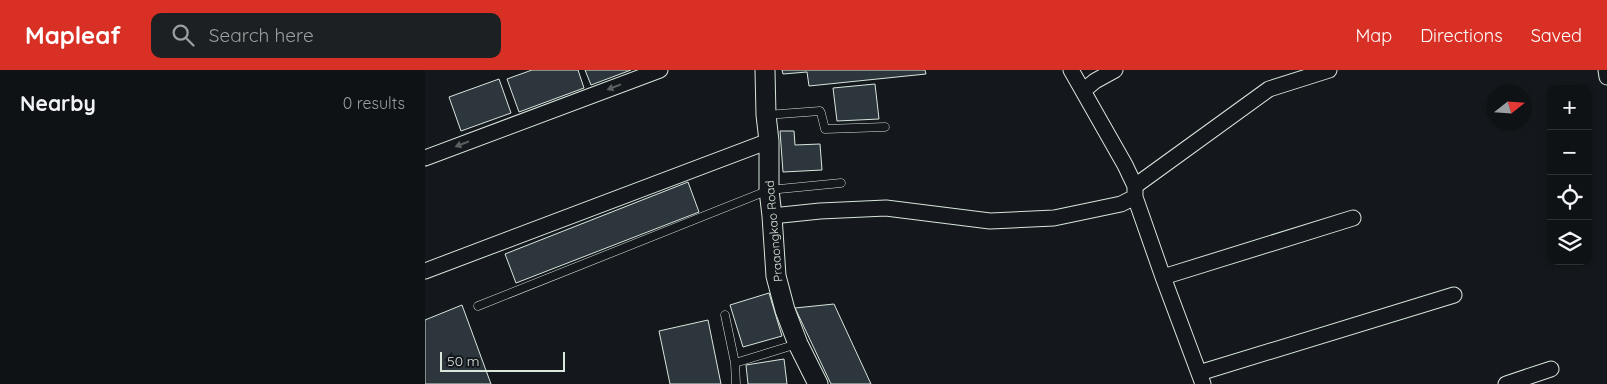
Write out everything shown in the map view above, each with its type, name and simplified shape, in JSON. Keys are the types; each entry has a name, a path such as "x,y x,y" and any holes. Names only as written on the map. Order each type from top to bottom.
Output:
{"street":[{"path":"425,158 660,70"},
{"name":"Praaongkao Road","path":"765,70 766,116 769,141 769,190 776,276 785,310 798,344 818,384"},
{"path":"1071,70 1125,164 1163,277 1201,378 1454,295"},
{"path":"1083,91 1095,81 1115,70"},
{"path":"772,216 820,211 886,208 990,221 1054,218 1121,204 1135,191 1269,89 1329,70"},
{"path":"1606,70 1607,77"},
{"path":"425,271 769,141"},
{"path":"1163,277 1353,218"},
{"path":"1507,384 1551,369"}],"lane":[{"path":"766,116 820,111 825,129 885,127"},
{"path":"477,306 769,190 841,183"},
{"path":"725,315 735,363 737,384"},
{"path":"735,363 798,344"}],"building":[{"path":"532,70 578,70 584,88 519,112 507,79"},
{"path":"585,70 631,70 591,85"},
{"path":"782,70 925,70 926,74 809,86 807,72 783,74"},
{"path":"499,79 511,113 461,131 449,97"},
{"path":"875,84 879,119 837,121 833,88"},
{"path":"780,131 794,131 795,145 820,144 822,170 783,172"},
{"path":"688,182 699,212 516,283 505,254"},
{"path":"769,293 782,336 743,347 730,305"},
{"path":"834,304 871,384 831,384 795,308"},
{"path":"462,305 491,384 425,384 425,320"},
{"path":"708,320 721,384 670,384 659,331"},
{"path":"784,359 787,384 748,384 746,365"}]}
